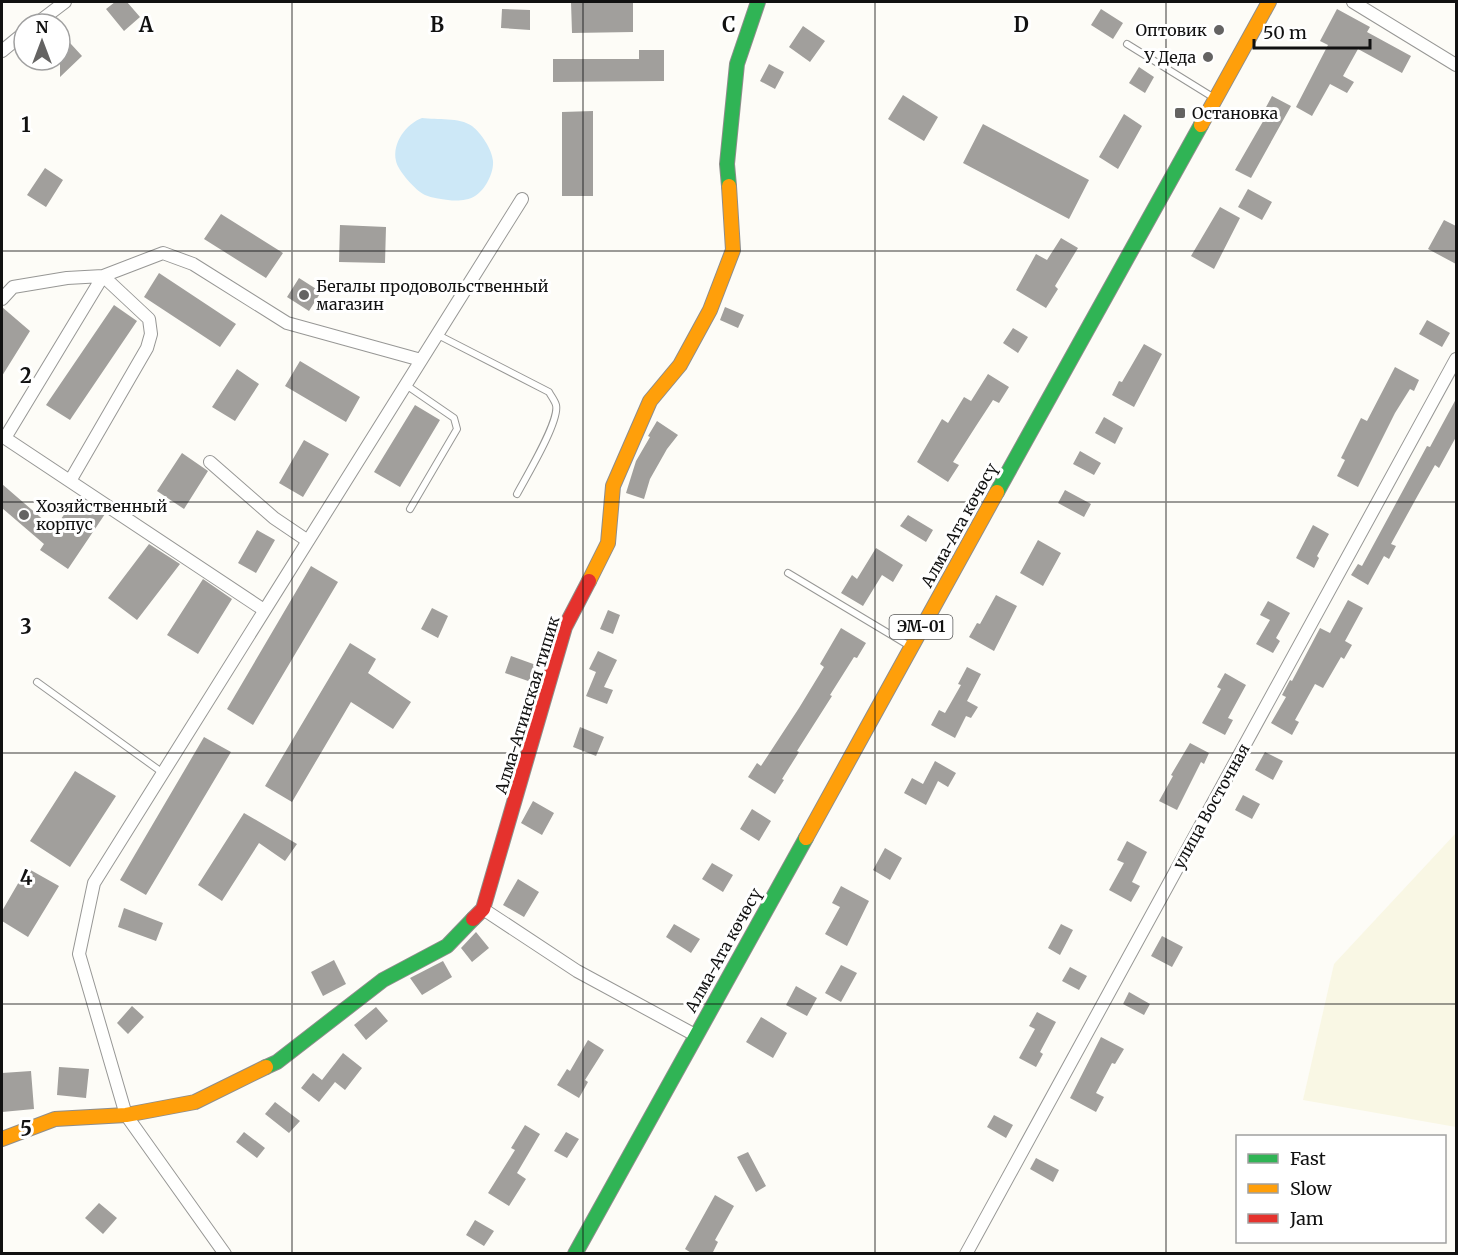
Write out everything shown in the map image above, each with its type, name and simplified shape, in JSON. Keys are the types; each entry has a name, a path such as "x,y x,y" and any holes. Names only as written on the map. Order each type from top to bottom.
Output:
{"main road":[{"name":"Алма-Атинская типик","path":"2,1139 55,1119 126,1115 195,1102 277,1062 382,980 447,946 483,909 565,627 608,543 613,486 650,401 680,365 710,310 733,250 728,153 738,64 758,2"},
{"name":"Алма-Ата көчөсү","path":"575,1254 1269,2"}],"street":[{"path":"52,12 65,2"},
{"path":"1353,2 1456,65"},
{"path":"225,1254 126,1115 79,954 94,883 522,199"},
{"path":"2,298 13,287 67,278 103,276 163,253 193,264 287,324 421,360"},
{"path":"103,276 3,439 264,610"},
{"path":"70,481 147,348 152,334 149,319 103,276"},
{"name":"улица Восточная","path":"966,1254 1456,358"},
{"path":"210,462 274,518 308,542"},
{"path":"483,909 577,971 695,1035"}],"lane":[{"path":"1127,44 1215,98"},
{"path":"437,334 549,392 556,405 556,417 549,434 517,494"},
{"path":"406,384 454,418 457,429 410,509"},
{"path":"788,573 911,646"},
{"path":"37,682 163,773"}],"shaded area":[{"path":"1456,833 1456,1127 1303,1100 1334,964"}],"water":[{"path":"422,118 467,123 486,142 491,151 492,171 485,185 475,196 454,201 428,196 412,185 400,170 395,154 398,141 406,129"}],"building":[{"path":"115,2 127,2 140,17 124,31 106,9"},
{"path":"571,2 633,2 633,32 572,33"},
{"path":"502,9 530,10 530,30 501,28"},
{"path":"1101,9 1123,23 1113,39 1091,25"},
{"path":"1337,9 1370,27 1367,32 1411,56 1402,73 1358,49 1343,76 1354,82 1347,93 1330,84 1312,116 1296,107 1328,45 1320,41"},
{"path":"803,26 825,41 810,62 789,47"},
{"path":"72,45 82,56 72,66"},
{"path":"639,50 664,50 664,81 553,82 553,59 639,59"},
{"path":"769,64 784,72 775,89 760,81"},
{"path":"1139,67 1154,77 1145,93 1129,83"},
{"path":"903,95 938,117 924,141 888,119"},
{"path":"1272,96 1291,106 1251,178 1235,170 1269,111 1265,109"},
{"path":"593,111 593,196 562,196 562,112"},
{"path":"1124,114 1142,126 1118,169 1099,157"},
{"path":"983,124 1089,180 1069,219 963,163"},
{"path":"45,168 63,180 46,207 27,195"},
{"path":"1248,189 1272,202 1262,220 1238,207"},
{"path":"1220,207 1240,218 1214,269 1191,256"},
{"path":"221,214 283,253 266,278 204,239"},
{"path":"1444,220 1456,226 1456,264 1428,249"},
{"path":"340,225 386,227 385,263 339,262"},
{"path":"1061,238 1078,248 1055,286 1058,289 1046,308 1016,290 1036,254 1047,260"},
{"path":"159,273 236,324 220,347 144,297"},
{"name":"Бегалы продовольственный магазин","path":"299,278 321,292 309,311 287,297"},
{"path":"114,305 137,321 70,420 46,405"},
{"path":"2,307 30,331 2,376"},
{"path":"725,307 744,315 738,328 720,320"},
{"path":"1427,320 1450,333 1442,347 1419,334"},
{"path":"1013,328 1028,337 1018,353 1003,343"},
{"path":"1144,344 1162,354 1134,407 1112,395"},
{"path":"300,361 360,397 346,422 285,386"},
{"path":"1395,367 1419,380 1414,391 1410,389 1395,413 1358,487 1337,476 1345,460 1341,458 1361,418 1367,421"},
{"path":"237,369 259,384 235,421 212,407"},
{"path":"988,374 1009,387 999,403 993,400 976,426 953,462 959,465 948,482 917,462 942,419 948,423 964,397 971,401"},
{"path":"1456,399 1456,437 1439,468 1435,465 1391,544 1396,546 1389,559 1384,556 1368,585 1351,575 1358,564 1362,566 1427,446 1430,447"},
{"path":"415,405 440,420 400,487 374,472"},
{"path":"1104,417 1123,428 1115,444 1095,433"},
{"path":"657,421 678,435 650,479 644,499 626,493 636,461"},
{"path":"304,440 329,454 303,497 279,483"},
{"path":"1080,451 1101,463 1094,475 1073,464"},
{"path":"182,453 208,471 184,509 157,491"},
{"path":"2,484 54,529 77,496 105,514 68,569 40,550 44,544 2,508"},
{"path":"1065,490 1091,504 1084,517 1058,503"},
{"path":"908,515 933,530 926,542 900,526"},
{"path":"1313,525 1329,534 1317,556 1319,558 1314,568 1296,558"},
{"path":"257,530 275,540 256,573 238,563"},
{"path":"1038,540 1061,553 1043,586 1020,573"},
{"path":"149,544 180,564 137,620 108,598"},
{"path":"876,548 903,565 893,582 882,575 863,606 841,593 852,575 857,579"},
{"path":"311,566 338,582 253,725 227,709"},
{"path":"203,579 232,599 198,654 167,635"},
{"path":"996,595 1017,606 994,651 969,637 977,623 980,624"},
{"path":"1348,600 1363,608 1345,641 1352,645 1344,659 1341,657 1323,688 1315,684 1295,720 1299,722 1292,735 1271,723 1286,697 1282,695 1320,628 1330,633"},
{"path":"1268,601 1290,613 1276,638 1280,641 1273,653 1256,644 1270,620 1260,615"},
{"path":"432,608 448,616 438,638 421,629"},
{"path":"608,610 620,615 613,634 600,629"},
{"path":"841,628 866,643 857,658 854,657 830,695 832,696 797,751 799,752 775,794 748,777 757,763 761,766 799,708 824,667 820,664"},
{"path":"350,643 376,659 368,673 411,702 393,729 351,702 292,802 265,786"},
{"path":"598,651 617,660 604,687 613,690 607,704 586,696 596,672 589,669"},
{"path":"511,656 536,665 531,682 505,673"},
{"path":"967,667 981,674 967,701 978,707 971,718 966,716 955,738 931,725 939,710 945,713 961,685 958,684"},
{"path":"1225,673 1246,685 1228,718 1233,720 1225,735 1202,723 1221,689 1217,687"},
{"path":"580,727 604,737 596,756 573,747"},
{"path":"204,737 231,752 146,895 120,880"},
{"path":"1190,743 1209,753 1204,764 1201,762 1177,810 1159,801"},
{"path":"1265,752 1283,761 1273,780 1255,770"},
{"path":"935,761 956,773 948,787 938,781 926,805 904,793 912,778 923,784"},
{"path":"75,771 116,796 70,867 30,841"},
{"path":"1243,795 1260,804 1252,819 1235,810"},
{"path":"533,801 554,813 542,835 521,823"},
{"path":"752,809 771,821 759,841 740,829"},
{"path":"244,813 297,844 285,861 259,843 222,901 198,885"},
{"path":"1127,841 1147,852 1132,882 1140,886 1131,902 1109,890 1124,863 1117,860"},
{"path":"885,848 902,858 890,880 873,870"},
{"path":"712,863 733,875 723,892 702,879"},
{"path":"27,868 59,886 28,937 2,921 2,911"},
{"path":"518,879 539,892 524,917 503,905"},
{"path":"841,886 869,901 847,946 825,934 840,907 832,903"},
{"path":"124,908 163,923 156,941 118,927"},
{"path":"674,924 700,939 691,953 666,937"},
{"path":"1061,924 1073,930 1060,955 1048,948"},
{"path":"476,932 489,948 472,962 461,948"},
{"path":"1162,936 1183,947 1172,967 1151,956"},
{"path":"334,960 346,984 323,996 311,972"},
{"path":"443,961 452,977 422,995 410,978"},
{"path":"841,965 857,973 841,1002 825,993"},
{"path":"1070,967 1087,976 1079,990 1062,981"},
{"path":"796,986 817,998 807,1016 786,1005"},
{"path":"1129,992 1150,1004 1144,1015 1123,1004"},
{"path":"132,1006 144,1017 128,1034 117,1023"},
{"path":"376,1007 388,1021 366,1040 354,1025"},
{"path":"1037,1012 1056,1022 1040,1052 1043,1054 1036,1067 1019,1058 1035,1029 1029,1026"},
{"path":"761,1017 787,1033 773,1058 746,1042"},
{"path":"1101,1037 1124,1049 1115,1064 1112,1063 1096,1093 1104,1097 1096,1112 1070,1098"},
{"path":"588,1040 604,1050 585,1080 588,1082 579,1098 557,1085 567,1069 570,1071"},
{"path":"343,1053 362,1068 345,1090 335,1082 319,1102 301,1088 313,1073 322,1080"},
{"path":"59,1067 89,1069 86,1098 57,1095"},
{"path":"31,1071 34,1109 2,1112 2,1073"},
{"path":"275,1102 300,1121 289,1133 265,1114"},
{"path":"994,1115 1013,1125 1006,1138 987,1127"},
{"path":"525,1125 540,1134 517,1173 526,1179 509,1206 488,1193 515,1150 511,1148"},
{"path":"244,1132 265,1148 257,1158 236,1142"},
{"path":"566,1132 579,1139 567,1158 554,1151"},
{"path":"748,1152 766,1186 756,1192 737,1157"},
{"path":"1036,1158 1059,1170 1053,1182 1030,1169"},
{"path":"715,1195 734,1206 715,1240 718,1242 712,1254 693,1254 685,1249"},
{"path":"99,1203 117,1218 103,1234 85,1218"},
{"path":"475,1220 494,1231 484,1246 466,1235"}],"traffic: fast":[{"path":"729,186 727,164 737,64 758,2"},
{"path":"997,492 1201,125"},
{"path":"575,1254 806,838"},
{"path":"266,1067 277,1062 383,980 447,946 473,919"}],"traffic: slow":[{"path":"1201,125 1269,2"},
{"path":"589,581 608,543 613,486 650,401 680,365 710,310 733,250 729,186"},
{"path":"806,838 997,492"},
{"path":"2,1139 55,1119 126,1115 195,1102 266,1067"}],"traffic: jam":[{"path":"473,919 483,909 565,627 589,581"}],"place":[{"name":"Оптовик","path":"1219,30"},
{"name":"У Деда","path":"1208,57"},
{"name":"Остановка","path":"1180,113"},
{"name":"Бегалы продовольственный магазин","path":"304,295"},
{"name":"Хозяйственный корпус","path":"24,515"}]}
